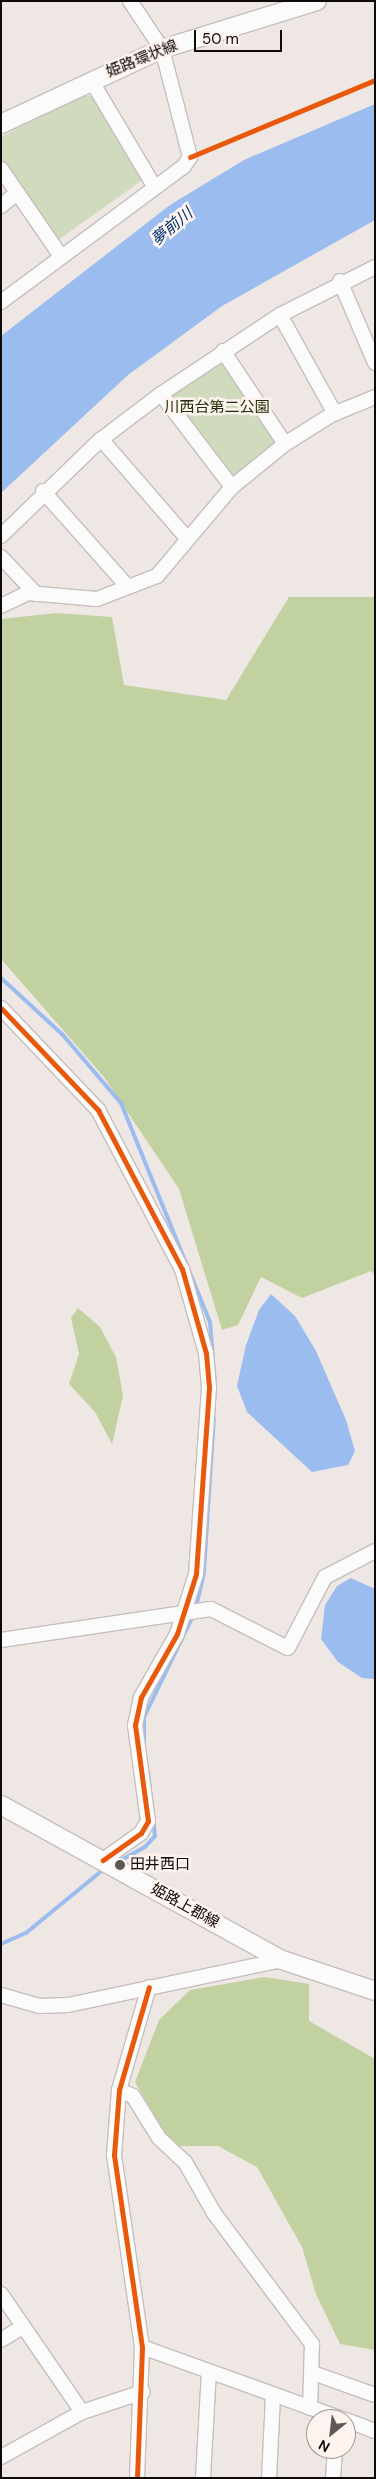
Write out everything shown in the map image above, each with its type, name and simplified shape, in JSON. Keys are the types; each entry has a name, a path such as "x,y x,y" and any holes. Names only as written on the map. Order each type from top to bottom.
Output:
{"main road":[{"name":"姫路環状線","path":"1,124 91,80 162,49 318,1"},
{"name":"姫路上郡線","path":"1,1805 282,1960 375,1991"}],"street":[{"path":"1,302 60,255 184,166 190,157 162,49 130,1"},
{"path":"91,80 154,186"},
{"path":"1,169 60,255"},
{"path":"1,206 17,193"},
{"path":"1,536 43,491 102,439 161,394 223,351 280,315 340,281 375,267"},
{"path":"340,281 369,333 375,363"},
{"path":"280,315 335,414"},
{"path":"223,351 284,444"},
{"path":"161,394 232,487"},
{"path":"1,606 36,594 97,599 157,576 174,559 186,537 232,487 284,444 335,414 375,397"},
{"path":"102,439 186,537"},
{"path":"43,491 128,587"},
{"path":"1,557 36,594"},
{"path":"1,1008 98,1110 182,1269 200,1323 209,1388 196,1574 177,1634 141,1697 134,1724 148,1821 141,1833 102,1860"},
{"path":"1,1640 211,1609 288,1648 325,1577 375,1551"},
{"path":"1,1995 39,2006 68,2005 282,1960"},
{"path":"137,2478 143,2392 142,2347 114,2155 119,2090 149,1987"},
{"path":"119,2090 133,2096 159,2138 185,2162 214,2213 312,2344 313,2373 310,2408 142,2347"},
{"path":"1,2294 82,2412"},
{"path":"1,2340 23,2327"},
{"path":"203,2478 209,2371"},
{"path":"313,2373 375,2395"},
{"path":"1,2456 82,2412 143,2392"},
{"path":"269,2478 273,2396"},
{"path":"356,2424 375,2431"},
{"path":"332,2478 334,2459"}],"green space":[{"path":"79,96 92,96 144,179 58,240 1,161 1,137"},
{"name":"川西台第二公園","path":"217,362 226,365 275,438 274,445 237,476 230,476 172,400 173,393"},
{"path":"289,597 375,597 375,1275 371,1271 302,1298 261,1277 238,1325 222,1330 179,1189 104,1077 1,959 1,619 57,613 112,617 124,685 226,700"},
{"path":"78,1308 100,1327 116,1357 123,1396 112,1444 95,1412 69,1384 79,1354 71,1318"},
{"path":"264,1977 309,1984 309,2021 375,2059 375,2350 340,2344 316,2294 302,2247 257,2167 218,2146 172,2146 135,2082 159,2020 190,1990"}],"water":[{"name":"夢前川","path":"375,104 375,220 222,306 128,375 1,493 1,336 170,205 244,160"},
{"path":"271,1294 295,1316 316,1351 346,1420 355,1451 348,1465 312,1472 247,1412 237,1386 246,1345 259,1310"},
{"path":"351,1578 375,1589 375,1679 362,1678 338,1662 321,1639 325,1605 337,1586"}],"waterway":[{"path":"1,978 62,1034 121,1103 210,1322 215,1384"},
{"path":"196,1607 204,1571 214,1418"},
{"path":"144,1743 144,1717 194,1614"},
{"path":"116,1863 145,1847 155,1836 148,1772"},
{"path":"1,1944 26,1933 105,1868"}],"cycle path":[{"path":"190,157 375,80"},
{"path":"1,1008 98,1110 182,1269 206,1353 209,1388 196,1574 177,1634 141,1697 135,1725 148,1821 141,1833 103,1860"},
{"path":"137,2478 142,2347 114,2155 119,2090 149,1987"}],"place":[{"name":"田井西口","path":"120,1865"}]}
